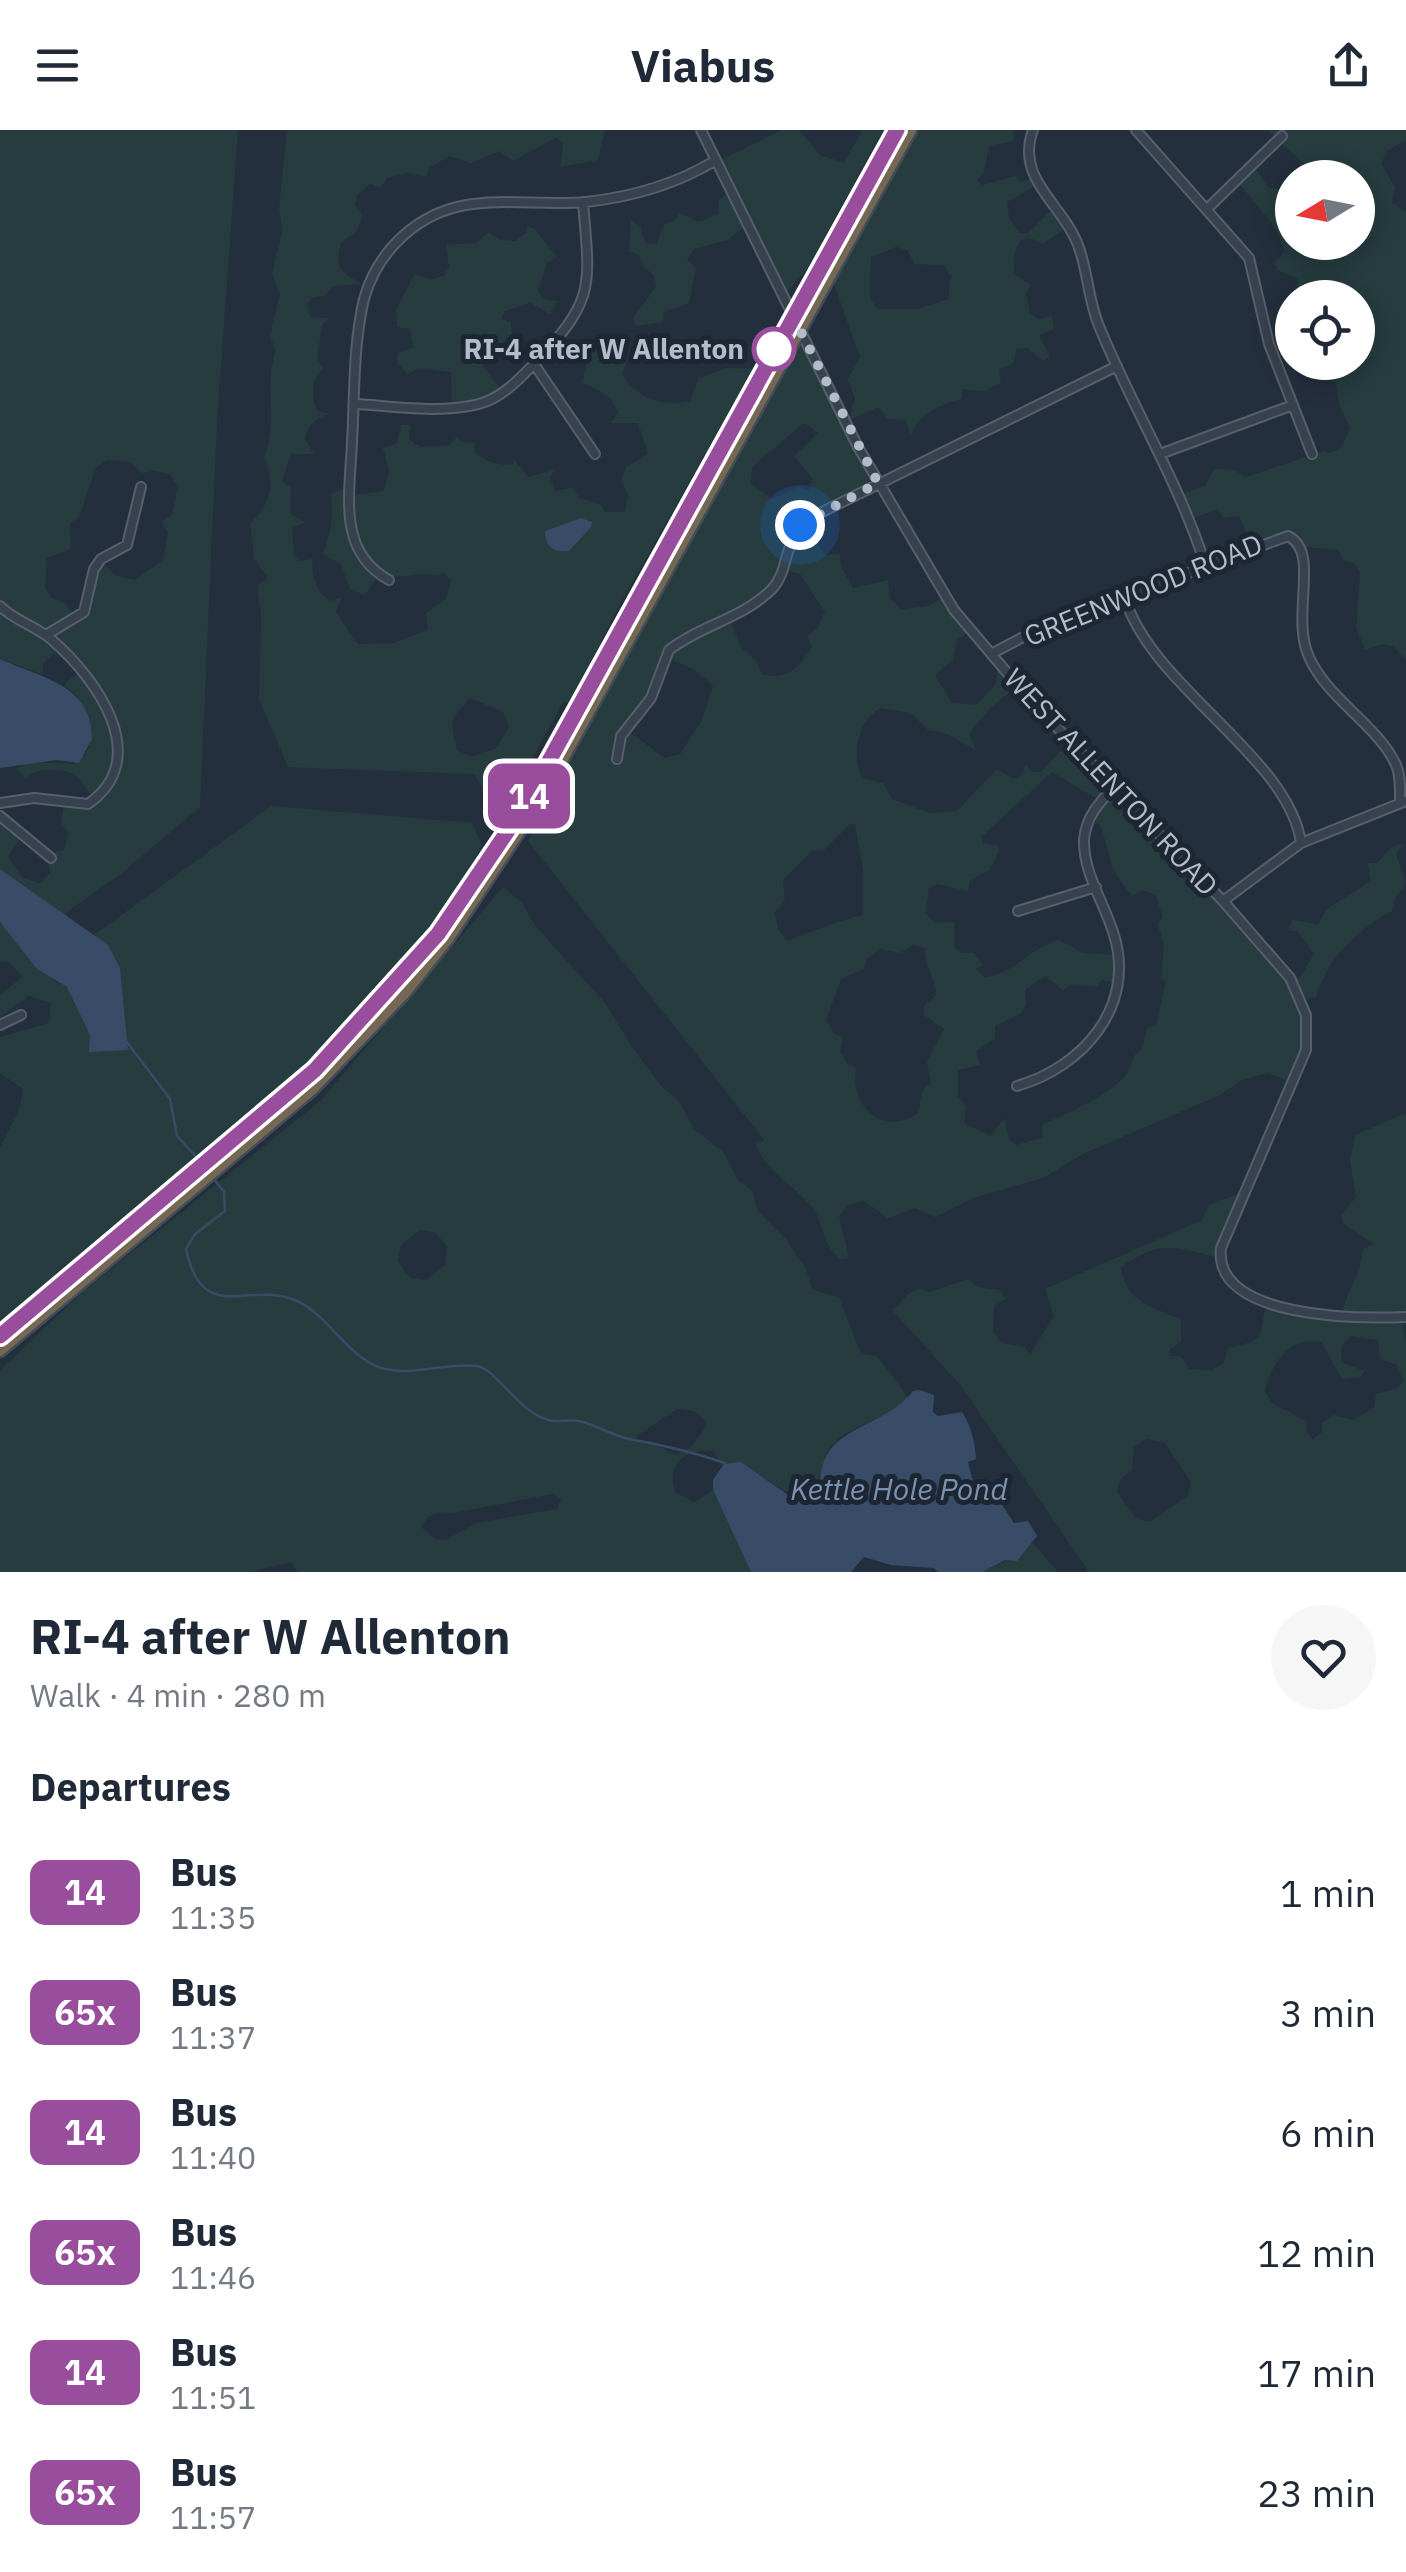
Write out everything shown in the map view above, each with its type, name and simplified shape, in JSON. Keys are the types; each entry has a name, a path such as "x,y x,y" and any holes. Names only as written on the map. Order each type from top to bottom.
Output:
{"highway":[{"path":"0,1351 208,1172 345,1040 408,970 463,898 531,793 898,130"},
{"path":"0,1336 283,1117 366,1036 471,908 541,799 911,130"}],"street":[{"name":"WEST ALLENTON ROAD","path":"701,130 878,483 954,610 1114,788 1223,901 1290,978 1302,1000 1307,1030 1300,1071 1220,1248 1222,1268 1240,1290 1273,1306 1406,1317"},
{"path":"1033,130 1028,148 1031,173 1072,231 1092,308 1160,454 1204,564"},
{"path":"1136,130 1249,258 1265,330 1312,454"},
{"path":"1207,208 1282,136"},
{"path":"389,580 364,562 351,531 355,404 364,298 375,272 401,238 431,216 467,202 583,202 659,186 716,160"},
{"path":"355,404 475,405 504,391 572,323 586,296 583,202"},
{"path":"534,364 595,454"},
{"path":"616,759 621,736 651,698 669,650 750,608 776,584 786,548 800,525 1116,366"},
{"path":"1160,454 1293,404"},
{"path":"46,635 84,612 94,570 130,540 141,488"},
{"name":"GREENWOOD ROAD","path":"992,654 1042,627 1281,536 1301,544 1306,562 1299,620 1309,659 1335,696 1392,758 1400,776 1403,802"},
{"path":"1124,595 1150,646 1289,801 1301,843"},
{"path":"0,606 46,635 103,700 116,726 118,761 109,782 88,804 34,798 0,804"},
{"path":"1017,1086 1070,1060 1091,1041 1112,1008 1119,952 1086,856 1086,829 1092,812 1114,788"},
{"path":"1223,901 1301,843 1403,802"},
{"path":"0,816 51,858"},
{"path":"1018,911 1096,887"},
{"path":"0,1025 20,1014"}],"green space":[{"path":"0,130 238,130 217,422 200,807 122,873 64,914 0,869 0,818 22,836 8,857 23,878 39,883 50,873 47,854 64,850 69,833 61,823 64,804 82,806 94,797 74,774 45,770 26,778 16,769 31,762 73,764 85,755 92,739 76,694 64,685 79,672 59,649 43,664 43,675 0,659","holes":["107,460 130,462 142,473 152,470 170,474 178,487 172,515 161,522 168,532 163,561 134,580 117,576 100,561 82,614 76,617 45,588 47,558 71,549 70,523 79,517 95,469"]},
{"path":"287,130 605,130 598,160 560,167 563,145 557,137 513,161 499,151 471,163 449,156 429,168 426,177 407,173 387,178 381,188 370,184 357,195 355,205 362,215 357,231 341,243 338,259 344,272 361,284 332,286 325,296 314,297 307,304 311,318 329,318 322,325 317,359 323,369 314,383 313,394 317,411 331,414 314,422 306,433 314,454 291,454 282,481 291,488 290,513 305,522 292,528 294,555 299,561 313,559 316,583 326,598 331,601 341,597 336,612 358,644 394,643 428,630 426,613 446,599 451,581 444,572 437,576 380,573 365,595 350,589 341,564 323,554 331,525 331,494 341,489 353,495 384,491 389,471 383,448 397,443 401,425 410,425 409,439 420,447 448,446 457,437 461,442 475,443 474,451 492,462 514,464 514,459 528,477 554,470 550,478 555,491 573,488 579,498 602,505 605,512 625,512 628,496 621,479 627,466 648,454 638,423 611,423 618,413 613,402 582,383 587,364 585,347 596,348 611,335 620,341 615,349 626,365 622,374 634,389 660,402 690,401 699,378 727,368 753,369 618,608 570,704 563,702 501,816 474,774 288,767 259,699 261,614 257,585 268,578 254,559 250,523 263,509 270,484 264,457 276,350 270,336 280,294 272,274 282,232 279,207","holes":["470,698 503,712 509,727 495,749 471,757 457,750 453,721"]},
{"path":"782,130 799,130 821,156 844,162 863,130 883,130 823,240 821,253 785,294 749,222 728,240 694,249 687,260 696,268 689,303 664,312 663,322 635,326 633,318 656,287 654,276 642,265 639,255 629,251 631,220 641,229 645,243 656,244 665,224 676,220 678,212 699,222 718,214 719,199 733,191 719,161"},
{"path":"911,130 1014,130 1013,141 989,146 984,172 977,181 983,185 1015,176 1021,182 1036,177 1040,183 1007,202 1009,218 1019,233 1028,233 1056,206 1071,225 1042,244 1033,239 1021,241 1014,259 1014,274 1031,285 1026,294 1030,313 1039,319 1052,316 1054,329 1039,335 1050,357 1043,361 1027,348 1016,349 1014,363 999,369 1001,383 984,391 962,389 962,399 930,412 911,437 906,420 888,419 878,407 848,421 855,399 848,379 860,357 832,279","holes":["896,247 907,250 915,264 943,265 951,276 948,299 918,309 877,309 870,298 871,257"]},
{"path":"1267,130 1406,130 1406,140 1387,151 1381,164 1395,187 1392,203 1406,212 1406,660 1388,645 1366,650 1356,628 1360,572 1355,563 1343,561 1338,550 1306,547 1283,535 1251,545 1239,516 1224,518 1217,509 1192,519 1182,494 1205,486 1214,469 1234,470 1246,477 1342,447 1350,428 1331,380 1375,380 1375,280 1298,280 1277,270 1274,263 1375,260 1375,160 1300,160"},
{"path":"1254,166 1268,187 1275,188 1275,230 1236,181"},
{"path":"527,226 534,228 557,257 547,263 538,290 543,299 557,301 550,314 530,303 505,311 501,319 511,322 512,335 483,358 483,366 503,392 484,403 452,407 451,372 418,368 408,374 397,363 398,353 413,348 410,329 397,327 396,310 414,275 432,279 444,276 449,267 446,245 476,243 489,232 500,240 515,241 527,233"},
{"path":"798,333 879,480 820,511 804,526 825,555 840,554 841,566 853,588 888,580 890,599 902,609 929,606 948,594 972,629 957,640 952,661 935,675 952,703 976,705 996,684 997,671 1003,665 1019,685 991,707 969,734 976,750 943,732 928,730 911,713 880,708 866,722 858,740 862,778 883,783 892,799 930,813 957,811 997,769 1014,779 1022,775 1026,765 1032,772 1041,772 1071,740 1288,976 1300,978 1314,954 1298,932 1288,930 1292,920 1318,924 1328,908 1371,881 1367,863 1377,863 1393,846 1403,844 1396,854 1406,883 1392,911 1356,936 1336,958 1316,997 1302,1000 1306,1039 1294,1083 1268,1073 1242,1080 1220,1095 1085,1153 1043,1178 973,1198 935,1217 915,1208 888,1218 864,1201 850,1204 839,1215 848,1258 841,1259 831,1249 814,1210 761,1154 756,1144 765,1141 528,841 648,617 651,601","holes":["804,423 818,433 794,456 813,479 809,490 798,487 771,499 751,483 752,467","784,570 800,574 825,612 817,629 807,636 812,647 807,654 792,671 779,676 762,674 757,662 741,647 730,621 771,590","668,658 695,670 713,686 702,720 680,754 665,758 628,731 647,706","1052,772 1099,800 1091,815 1102,829 1113,870 1132,896 1143,890 1156,895 1163,918 1157,923 1164,943 1161,980 1166,980 1157,1024 1147,1029 1142,1049 1118,1083 1043,1124 1042,1138 1016,1145 1009,1140 1005,1118 990,1136 964,1123 966,1107 958,1096 958,1070 980,1065 976,1051 995,1039 995,1026 1020,1014 1026,1005 1025,990 1045,976 1063,990 1070,985 1097,986 1102,980 1117,983 1117,955 1082,953 1059,940 1005,971 985,977 976,969 983,965 974,953 961,953 954,947 954,921 935,923 926,913 929,888 938,884 968,891 970,880 990,870 998,846 983,843 982,836","850,824 855,824 863,870 863,915 787,941 778,929 775,912 785,901 783,880 812,851 824,850","913,945 925,948 936,995 924,1006 924,1015 944,1029 927,1062 931,1083 923,1090 918,1113 892,1122 881,1120 863,1105 855,1081 856,1067 847,1064 840,1051 843,1037 835,1035 826,1020 841,979 864,969 867,959 880,949 900,953"]},
{"path":"271,806 472,823 482,846 436,916 384,983 327,1045 200,1162 0,1321 0,1147 19,1111 23,1089 0,1073 0,1037 49,1023 51,1003 28,996 0,1017 0,994 23,977 9,962 0,961 0,922 55,982 67,986 125,1033 117,968 105,945 94,935"},
{"path":"503,887 521,902 537,928 606,1004 632,1047 661,1086 678,1100 695,1130 723,1152 738,1180 753,1191 757,1210 786,1239 806,1269 812,1289 839,1298 861,1354 877,1356 908,1397 890,1412 836,1442 825,1457 816,1497 791,1494 745,1467 722,1466 714,1452 695,1452 680,1460 673,1474 676,1493 694,1502 713,1490 751,1572 298,1572 291,1562 251,1572 0,1572 0,1370 85,1290 321,1100","holes":["420,1230 436,1233 447,1247 445,1265 426,1280 410,1278 398,1261 401,1245","677,1409 694,1411 705,1419 706,1427 691,1447 676,1455 652,1443 635,1442 638,1435","552,1494 561,1499 557,1509 476,1523 446,1540 435,1539 421,1527 434,1514"]},
{"path":"1406,1113 1406,1317 1401,1319 1406,1343 1406,1572 1089,1572 961,1386 892,1310 912,1291 930,1292 968,1279 977,1287 1000,1290 1006,1299 994,1306 993,1331 1001,1343 1025,1347 1030,1354 1054,1316 1045,1289 1202,1220 1209,1205 1243,1192 1219,1258 1168,1248 1147,1252 1121,1267 1135,1296 1181,1320 1181,1342 1169,1350 1170,1356 1181,1356 1189,1369 1212,1370 1224,1363 1228,1348 1259,1336 1266,1304 1342,1314 1363,1249 1374,1244 1343,1223 1341,1215 1356,1197 1350,1160 1355,1135","holes":["1351,1336 1378,1340 1380,1359 1397,1365 1404,1380 1398,1388 1376,1394 1374,1408 1353,1420 1334,1415 1322,1423 1322,1432 1313,1439 1306,1431 1306,1421 1272,1403 1265,1392 1268,1382 1283,1354 1310,1341 1321,1342 1342,1379 1360,1377 1365,1371 1341,1362 1342,1346","1147,1439 1165,1443 1191,1482 1188,1495 1150,1522 1137,1519 1117,1492 1120,1480 1132,1470 1134,1447"]},
{"path":"1032,1542 1058,1572 982,1572 1021,1553"}],"water":[{"path":"581,518 592,522 591,527 569,551 555,550 549,545 545,531"},
{"path":"0,659 47,678 74,695 83,706 92,739 79,763 57,760 0,768"},
{"path":"0,869 108,945 120,968 128,1050 89,1052 90,1035 67,987 37,969 0,922"},
{"name":"Kettle Hole Pond","path":"920,1390 934,1395 933,1412 938,1416 962,1412 975,1448 976,1459 968,1462 974,1486 990,1486 1014,1523 1028,1521 1037,1536 1017,1561 1005,1560 982,1572 938,1572 934,1568 891,1565 864,1557 851,1572 751,1572 713,1490 713,1480 724,1464 741,1462 791,1497 816,1497 821,1491 822,1469 828,1453 839,1441"}],"waterway":[{"path":"127,1042 170,1099 177,1136 202,1163"},
{"path":"213,1178 224,1192 225,1211 195,1234 186,1249 193,1273 203,1287 215,1294 295,1300 319,1316 360,1357 385,1369 477,1366 537,1416 579,1421 623,1437 725,1463"}],"bus line":[{"name":"14","path":"0,1336 315,1070 378,1006 438,934 522,810 897,130"}],"place":[{"name":"RI-4 after W Allenton","path":"774,349"}],"route":[{"path":"774,349 800,330 878,483 800,525"}]}
